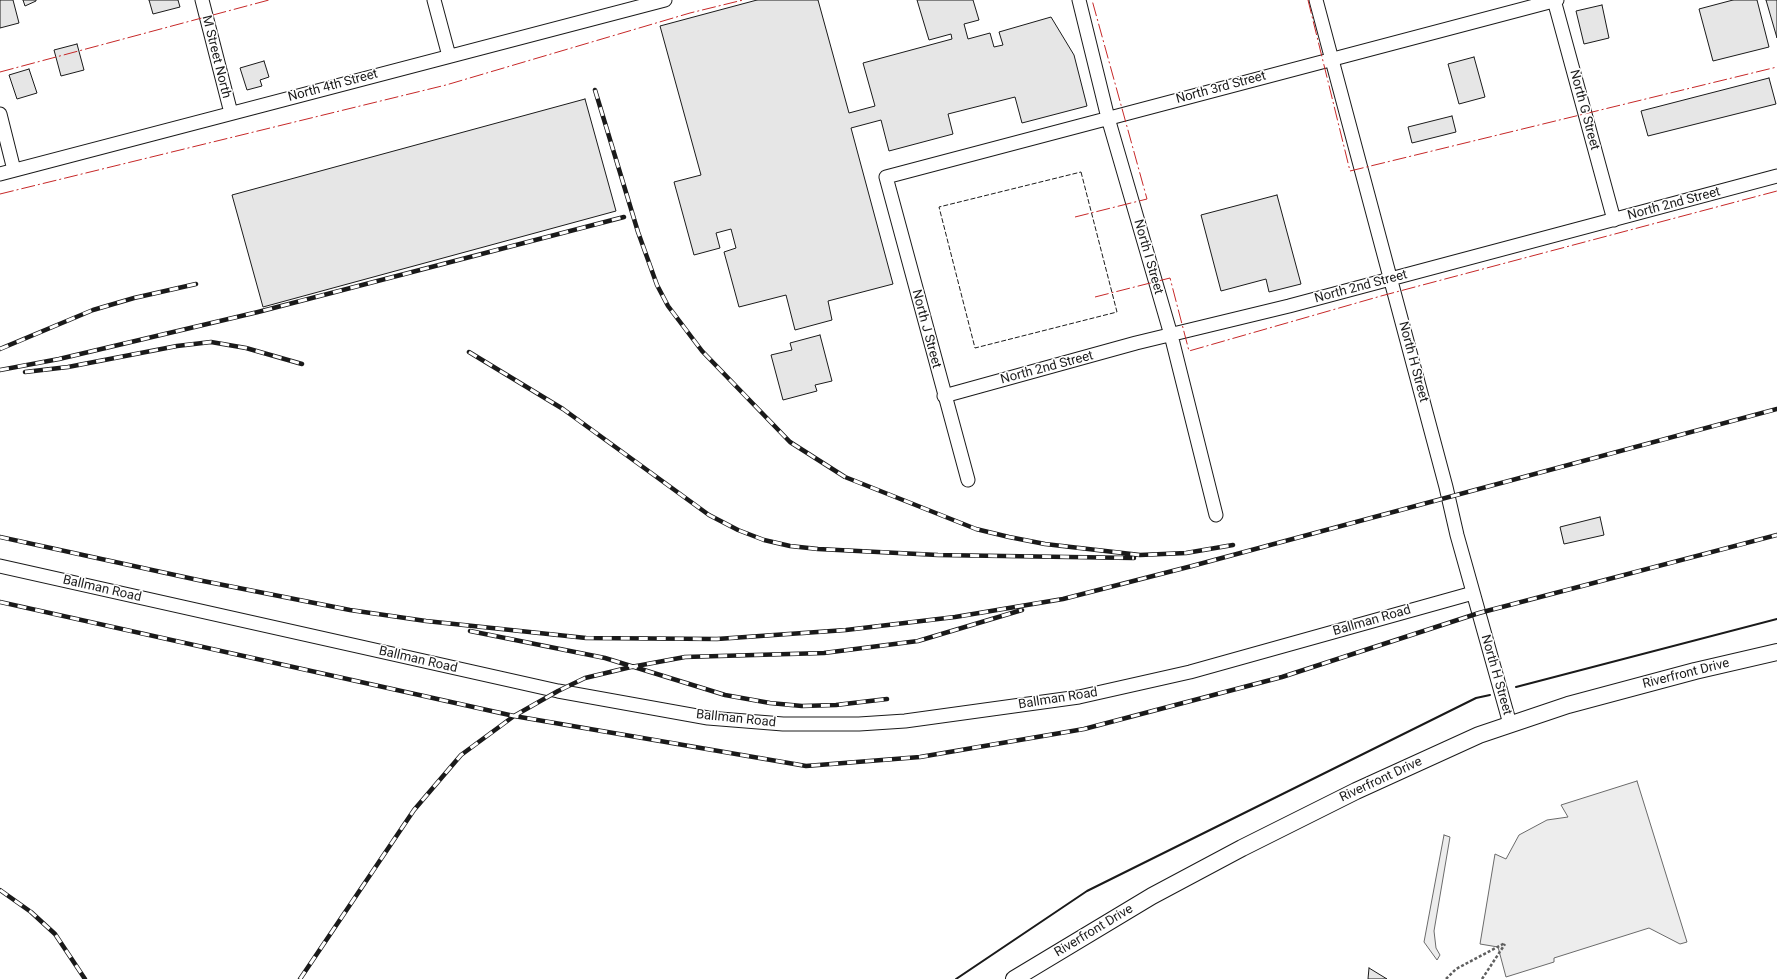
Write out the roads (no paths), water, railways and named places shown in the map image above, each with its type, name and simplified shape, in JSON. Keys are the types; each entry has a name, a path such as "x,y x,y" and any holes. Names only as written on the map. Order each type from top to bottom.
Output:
{"street":[{"name":"M Street North","path":"202,0 231,113"},
{"path":"434,0 449,56"},
{"name":"North 4th Street","path":"0,174 665,0"},
{"name":"North I Street","path":"1079,0 1108,118 1171,335 1216,515"},
{"name":"North H Street","path":"1316,0 1391,278 1473,593 1510,724"},
{"name":"North 3rd Street","path":"886,177 1555,0"},
{"name":"North G Street","path":"1555,0 1614,220"},
{"path":"0,114 14,170"},
{"name":"North 2nd Street","path":"944,396 1777,176"},
{"name":"North J Street","path":"886,177 944,396 968,480"},
{"name":"Ballman Road","path":"0,566 558,691 708,718 783,724 859,724 905,721 1079,697 1190,672 1473,593"},
{"name":"Riverfront Drive","path":"1014,979 1152,896 1242,848 1363,788 1479,735 1568,705 1695,671 1777,652"}],"railway":[{"path":"595,90 638,232 657,285 668,306 702,351 790,442 845,477 976,529 1009,537 1045,544 1140,555 1186,553 1233,545"},
{"path":"0,370 59,359 258,312 624,217"},
{"path":"0,349 93,310 134,298 196,284"},
{"path":"25,372 68,367 177,346 211,342 246,348 302,364"},
{"path":"469,352 563,409 709,515 738,530 764,540 790,546 818,549 938,555 1134,558"},
{"path":"0,537 198,580 350,610 426,621 586,638 717,639 846,630 955,617 1063,599 1192,566 1777,409"},
{"path":"0,602 514,716 806,766 920,757 1084,729 1282,677 1479,613 1777,535"},
{"path":"300,979 414,810 461,755 514,716 558,691 585,678 631,667 685,657 824,653 918,641 1022,610"},
{"path":"470,631 605,658 725,695 770,703 802,706 836,705 887,699"},
{"path":"0,890 31,912 55,934 85,979"}]}
